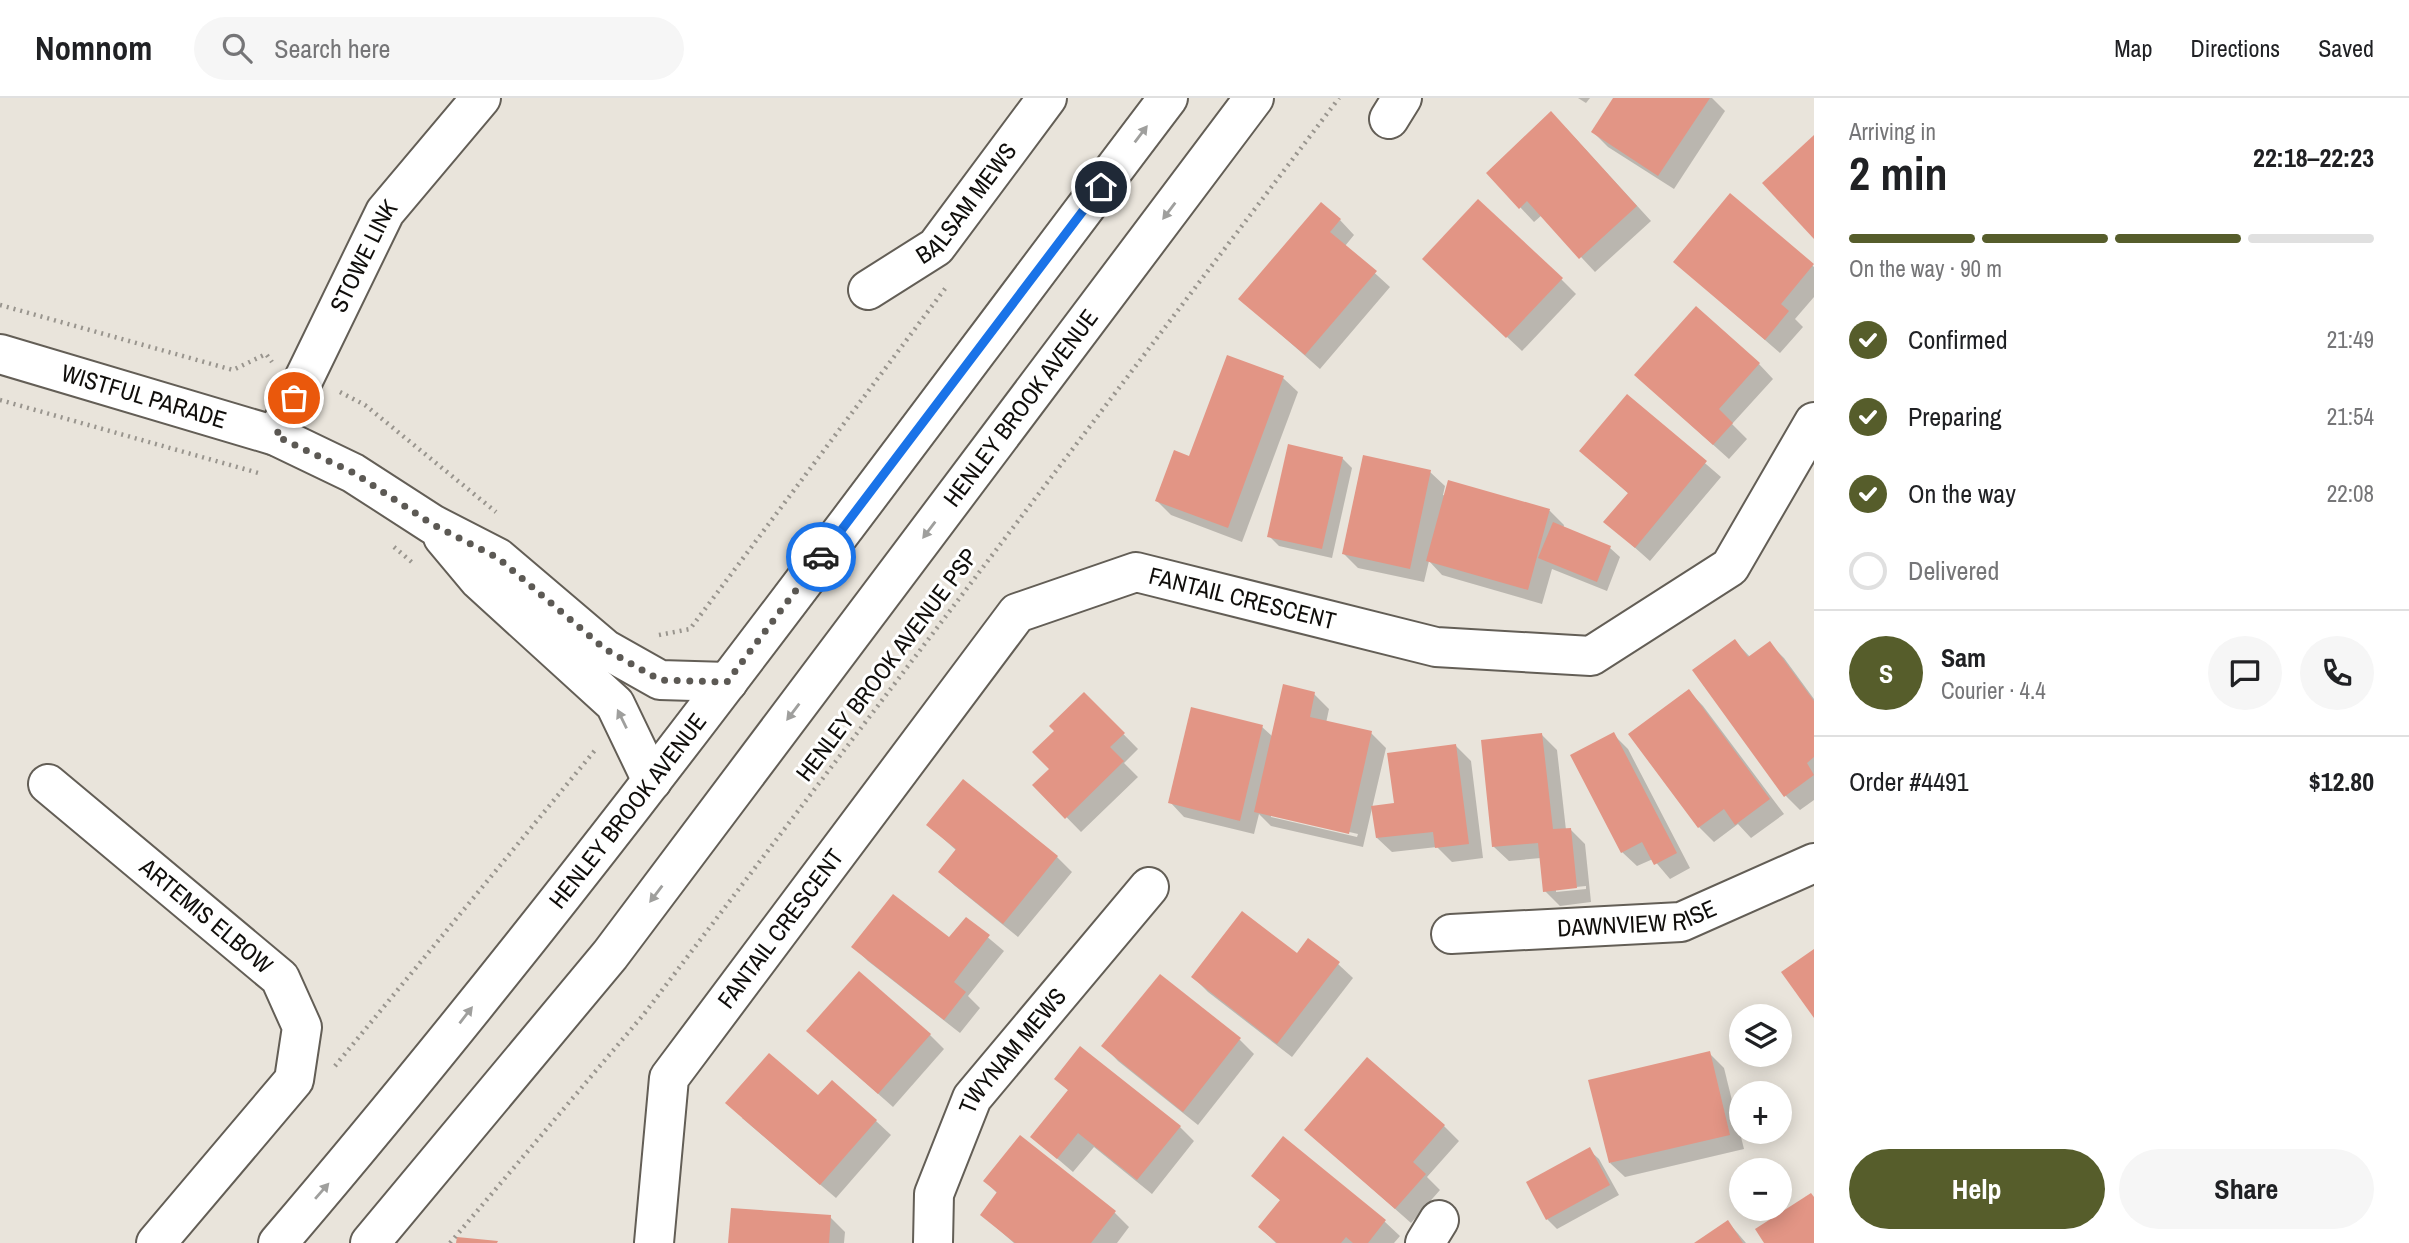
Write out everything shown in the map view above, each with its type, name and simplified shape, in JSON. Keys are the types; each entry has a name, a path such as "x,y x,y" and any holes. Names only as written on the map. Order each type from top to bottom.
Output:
{"street":[{"name":"STOWE LINK","path":"276,436 386,212 481,98"},
{"name":"BALSAM MEWS","path":"868,289 936,247 1047,98"},
{"name":"HENLEY BROOK AVENUE","path":"278,1243 376,1128 652,781 1168,98"},
{"name":"HENLEY BROOK AVENUE","path":"370,1243 610,955 1254,98"},
{"name":"WISTFUL PARADE","path":"0,354 276,436 354,473 432,524 498,558 605,649 660,680 727,682"},
{"name":"FANTAIL CRESCENT","path":"654,1243 669,1078 1017,613 1136,572 1436,647 1591,656 1730,567 1814,422"},
{"name":"WISTFUL PARADE","path":"432,524 479,579 615,704 652,781"},
{"name":"ARTEMIS ELBOW","path":"48,784 280,978 302,1027 293,1080 156,1243"},
{"name":"DAWNVIEW RISE","path":"1451,934 1681,922 1814,863"},
{"name":"TWYNAM MEWS","path":"933,1243 934,1194 972,1098 1149,887"}],"path":[{"name":"HENLEY BROOK AVENUE PSP","path":"450,1243 644,1014 1339,98"},
{"path":"634,665 643,655 648,637 690,629 956,275"},
{"path":"0,304 233,370 266,354 282,373 333,389 365,405 501,517"},
{"path":"0,400 268,476"},
{"path":"392,546 424,572"},
{"path":"332,1070 598,747"}],"building":[{"path":"1613,98 1710,98 1658,176 1591,132"},
{"path":"1551,111 1637,206 1579,259 1527,201 1519,209 1486,173"},
{"path":"1814,135 1814,239 1762,183"},
{"path":"1730,193 1814,264 1781,304 1789,311 1765,340 1673,262"},
{"path":"1478,199 1563,278 1506,338 1422,259"},
{"path":"1321,202 1341,219 1330,232 1377,271 1305,355 1238,299"},
{"path":"1696,306 1760,363 1719,409 1733,423 1713,445 1634,375"},
{"path":"1227,355 1284,376 1228,528 1155,501 1174,450 1189,456"},
{"path":"1627,394 1707,461 1635,548 1603,522 1628,493 1579,451"},
{"path":"1288,444 1343,457 1322,549 1267,537"},
{"path":"1363,455 1431,470 1410,569 1342,554"},
{"path":"1448,480 1550,509 1528,590 1426,561"},
{"path":"1553,522 1611,546 1597,582 1538,558"},
{"path":"1735,639 1748,657 1770,641 1814,701 1814,757 1807,763 1814,775 1784,797 1692,670"},
{"path":"1283,684 1315,692 1310,717 1372,731 1349,834 1254,812"},
{"path":"1689,689 1770,799 1735,825 1724,809 1698,828 1628,734"},
{"path":"1084,692 1125,733 1110,747 1124,761 1065,819 1032,785 1049,769 1032,752 1054,731 1049,726"},
{"path":"1191,707 1263,725 1240,821 1168,803"},
{"path":"1614,732 1677,853 1654,865 1642,842 1621,853 1570,755"},
{"path":"1542,733 1553,829 1571,828 1577,888 1543,892 1538,843 1492,847 1481,740"},
{"path":"1456,744 1469,844 1435,848 1433,832 1376,838 1371,806 1394,803 1387,753"},
{"path":"963,779 1058,856 1003,924 938,872 956,849 926,825"},
{"path":"893,894 949,937 966,917 990,935 954,982 966,992 944,1020 851,947"},
{"path":"1242,911 1297,953 1308,938 1340,962 1277,1044 1191,977"},
{"path":"1814,949 1814,1018 1781,972"},
{"path":"859,971 931,1034 878,1094 806,1031"},
{"path":"1160,974 1241,1038 1183,1112 1101,1046"},
{"path":"1080,1046 1181,1126 1137,1180 1078,1133 1057,1159 1030,1137 1068,1090 1054,1079"},
{"path":"1710,1051 1729,1135 1609,1163 1588,1080"},
{"path":"769,1053 818,1095 832,1080 877,1120 820,1185 725,1103"},
{"path":"1367,1057 1445,1125 1413,1162 1426,1174 1395,1209 1304,1130"},
{"path":"1020,1135 1116,1211 1091,1243 1015,1243 980,1215 997,1192 983,1181"},
{"path":"1283,1136 1386,1220 1368,1243 1353,1243 1346,1237 1341,1243 1277,1243 1258,1227 1280,1200 1251,1176"},
{"path":"1590,1147 1610,1185 1546,1220 1526,1182"},
{"path":"1811,1193 1814,1197 1814,1243 1764,1243 1755,1229 1767,1221 1792,1221 1792,1205"},
{"path":"731,1208 831,1215 829,1243 728,1243"},
{"path":"1728,1220 1743,1243 1694,1243"},
{"path":"457,1237 498,1241 456,1243"}],"way so far":[{"path":"294,398 276,436 354,473 432,524 498,558 605,649 660,680 727,682 821,557"}],"route":[{"path":"821,557 1101,187"}]}
